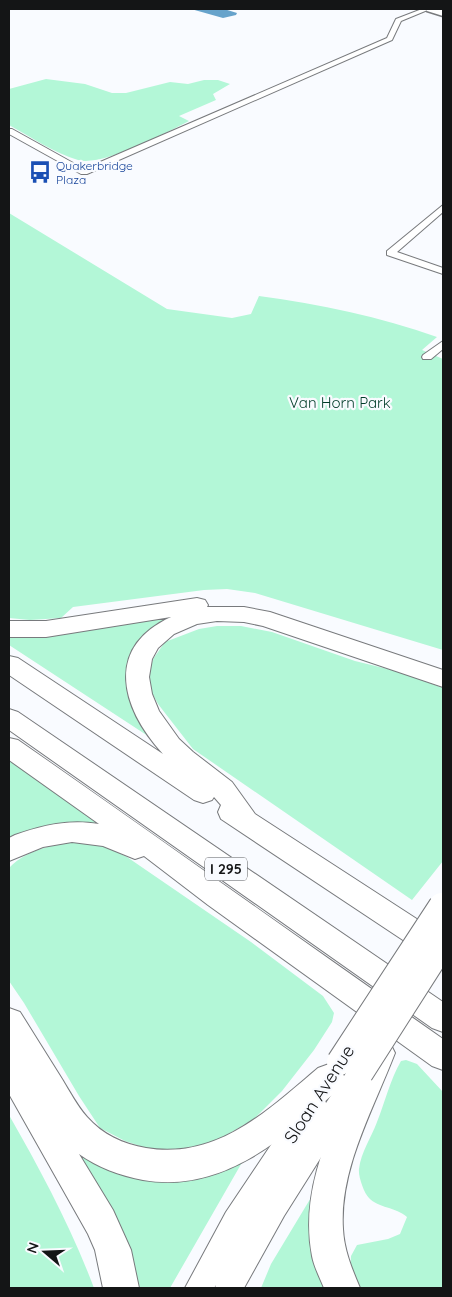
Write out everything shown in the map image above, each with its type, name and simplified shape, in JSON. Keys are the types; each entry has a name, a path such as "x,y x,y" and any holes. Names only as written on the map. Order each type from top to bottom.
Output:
{"highway":[{"path":"9,629 46,629 210,603 242,603 273,610 443,666"},
{"path":"245,821 223,790 193,768 163,738 142,704 137,682 139,661 150,642 162,631 178,623 200,616 222,613 246,614 279,623 443,680"},
{"path":"9,664 443,951"},
{"name":"I 295","path":"9,718 443,1019"},
{"path":"9,747 172,861 218,897 443,1056"},
{"path":"9,850 30,840 50,834 76,831 101,834 127,843 218,897"},
{"path":"400,922 443,941"},
{"path":"9,1021 65,1114 79,1132 102,1150 125,1160 147,1165 182,1166 210,1160 226,1154 263,1133 350,1073 388,1031"},
{"path":"9,1065 101,1222 113,1250 122,1288"},
{"path":"342,1288 334,1273 327,1248 324,1224 326,1201 336,1162 350,1073"}],"main road":[{"path":"429,9 443,13"},
{"name":"Sloan Avenue","path":"229,1288 443,904"},
{"path":"388,1031 443,941"},
{"name":"Sloan Avenue","path":"199,1288 236,1221 350,1073"}],"street":[{"path":"9,131 84,172 390,39 398,20 429,9"},
{"path":"442,211 390,253 443,271"},
{"path":"427,357 443,344"}],"green space":[{"path":"46,79 85,84 112,93 126,93 170,82 188,84 204,80 218,80 230,84 213,94 216,100 179,116 189,121 134,148 102,159 89,161 78,160 60,153 9,125 9,89"},
{"name":"Van Horn Park","path":"9,213 167,309 232,318 251,314 259,296 350,312 394,323 437,337 422,350 443,359 443,650 255,593 227,589 204,590 73,607 61,618 30,620 9,618"},
{"path":"181,614 141,643 148,736 9,645 9,632 16,634"},
{"path":"217,626 241,626 272,632 355,661 400,672 443,688 443,861 412,900 193,749 158,704 151,691 149,674 153,659 165,642 199,629"},
{"path":"9,759 119,832 26,835 9,844"},
{"path":"92,840 127,857 251,942 323,996 334,1013 332,1022 314,1050 282,1091 254,1119 211,1144 158,1152 125,1141 100,1128 9,981 9,868 26,855 37,850 70,842"},
{"path":"406,1060 417,1064 443,1092 443,1288 359,1288 350,1278 351,1256 357,1245 388,1239 400,1234 407,1217 398,1211 377,1204 369,1198 363,1188 359,1172 362,1157 394,1076 401,1061"},
{"path":"9,1115 55,1200 76,1243 94,1288 9,1288"},
{"path":"74,1147 244,1159 170,1288 129,1288 128,1252"},
{"path":"321,1181 314,1255 330,1288 261,1288 271,1264"}],"water":[{"path":"191,9 224,9 237,13 236,15 223,18"}],"place":[{"name":"Quakerbridge Plaza","path":"40,172"}]}
